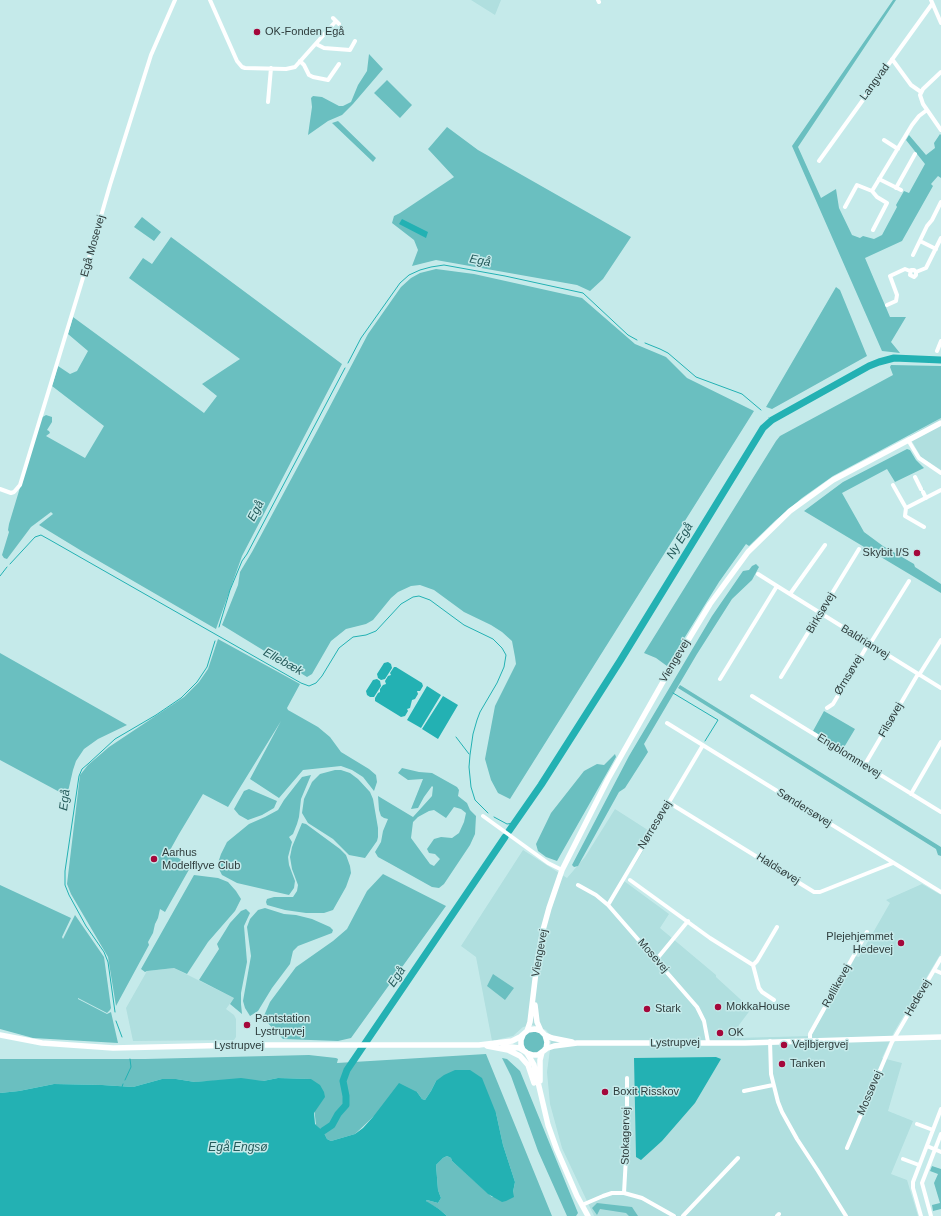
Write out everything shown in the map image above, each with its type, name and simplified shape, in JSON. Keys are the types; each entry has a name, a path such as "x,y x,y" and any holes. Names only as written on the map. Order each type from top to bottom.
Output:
{"street":[{"name":"Egå Mosevej","path":"0,489 11,493 14,492 20,485 151,55 175,0"},
{"path":"210,0 239,64 242,67 295,67 336,21"},
{"path":"932,2 941,23"},
{"name":"Langvad","path":"819,161 932,2"},
{"path":"316,44 324,48 350,50 355,41"},
{"path":"892,59 911,85 916,90 921,92"},
{"path":"300,62 304,65 309,75 328,80 339,64"},
{"path":"268,102 271,68"},
{"path":"941,72 921,92 920,99 941,130"},
{"path":"872,191 915,120 927,110"},
{"path":"884,140 898,148"},
{"path":"880,179 898,189 915,154"},
{"path":"845,207 857,185 872,191 877,197 887,203 872,230"},
{"path":"913,255 940,208 941,202"},
{"path":"887,305 896,301 897,295 890,276 905,269 910,271 914,270 916,272 926,268 941,238"},
{"path":"920,241 936,249"},
{"path":"938,351 941,341"},
{"name":"Viengevej","path":"525,1033 529,1025 537,962 543,930 562,870 608,780 664,680 710,604 748,552 790,511 833,480 941,422"},
{"path":"908,440 919,458 941,473"},
{"path":"915,477 926,498"},
{"path":"893,485 906,508 905,516 924,527"},
{"path":"906,508 941,490"},
{"path":"790,594 825,545"},
{"name":"Birksøvej","path":"781,677 860,549"},
{"name":"Baldrianvej","path":"758,574 941,688"},
{"name":"Ørnsøvej","path":"827,708 833,704 867,646 870,644 909,582"},
{"path":"720,679 777,586"},
{"name":"Filsøvej","path":"864,766 941,640"},
{"path":"758,699 761,694"},
{"name":"Engblommevej","path":"752,696 941,812"},
{"name":"Søndersøvej","path":"667,723 941,892"},
{"path":"911,794 941,742"},
{"name":"Nørresøvej","path":"608,905 703,745"},
{"name":"Haldsøvej","path":"668,802 814,892 820,892 894,863"},
{"path":"483,816 548,863 562,870"},
{"path":"630,880 726,948 753,965 759,988 762,992 774,1000"},
{"name":"Mosevej","path":"578,885 596,894 608,905 697,1007 704,1021 708,1042"},
{"path":"656,960 688,921"},
{"path":"753,965 757,961 777,927"},
{"name":"Røllikevej","path":"810,1040 810,1034 867,932"},
{"name":"Hedevej","path":"894,1038 941,958"},
{"path":"934,970 941,973"},
{"name":"Viengevej","path":"534,994 536,1020 543,1033"},
{"path":"542,1100 540,1071 541,1057 547,1042 543,1033 535,1029 525,1033 521,1042 525,1052 534,1065 542,1100 548,1125"},
{"name":"Lystrupvej","path":"482,1045 509,1042 525,1033"},
{"name":"Lystrupvej","path":"543,1033 552,1038 577,1043"},
{"name":"Lystrupvej","path":"0,1036 42,1043 113,1048 240,1045 482,1045 512,1047 525,1052"},
{"name":"Lystrupvej","path":"544,1051 554,1046 577,1043 745,1043 770,1041 941,1037"},
{"name":"Mossøvej","path":"848,1148 894,1038"},
{"path":"770,1041 770,1064 773,1085 778,1102 788,1124 846,1216"},
{"path":"482,1045 512,1052 520,1056 527,1063 567,1176 588,1216"},
{"path":"525,1052 534,1055 544,1051"},
{"name":"Stokagervej","path":"624,1193 627,1139 627,1078"},
{"path":"744,1091 773,1085"},
{"path":"922,1216 913,1184 926,1146 941,1110"},
{"path":"917,1124 933,1130"},
{"path":"931,1216 922,1183 941,1134"},
{"path":"926,1146 941,1152"},
{"path":"683,1216 738,1158"},
{"path":"903,1159 919,1165"},
{"path":"582,1205 612,1193 624,1193 642,1198 674,1216"},
{"path":"919,1206 928,1204"}],"shaded area":[{"path":"471,0 501,0 495,15"},
{"path":"893,0 896,0 798,147 821,198 836,189 839,208 852,235 860,238 863,236 874,239 882,235 904,191 909,193 925,164 906,140 909,135 926,155 935,148 934,143 940,134 941,135 941,178 938,176 931,184 933,186 902,241 865,258 890,317 906,317 891,342 900,353 882,351 792,146"},
{"path":"369,54 383,69 342,115 328,121 308,135 312,107 311,98 313,96 322,97 339,106 343,106 351,102 358,85 367,71"},
{"path":"387,80 412,105 400,118 374,93"},
{"path":"338,121 376,158 373,162 332,123"},
{"path":"447,127 478,150 631,237 603,279 590,291 577,285 436,260 412,266 418,250 414,240 392,223 394,216 454,177 428,149"},
{"path":"142,217 161,232 154,241 134,227"},
{"path":"171,237 342,364 242,556 216,629 39,525 53,514 51,512 31,527 7,559 2,555 9,532 9,524 41,418 46,415 52,417 52,422 47,430 50,433 46,436 85,458 104,426 52,386 58,366 70,374 77,371 88,351 68,334 73,317 204,413 217,396 202,384 240,359 129,278 143,258 152,264"},
{"path":"436,269 474,274 582,298 635,344 666,357 687,378 754,411 510,799 498,793 491,780 485,759 495,706 516,664 512,641 502,632 464,612 434,590 420,585 411,586 398,592 391,598 373,620 366,624 346,629 331,641 312,674 307,677 222,625 238,585 240,572 368,334 401,287 411,278 420,273"},
{"path":"836,287 840,290 867,356 772,409 766,407"},
{"path":"891,365 941,366 941,418 833,476 802,498 749,546 746,544 719,582 667,666 656,658 644,653 780,436 893,375 890,367"},
{"path":"941,418 941,470 921,457 909,436"},
{"path":"907,449 910,450 916,460 924,468 895,482 887,469 842,493 864,532 883,546 914,564 915,567 941,584 941,593 804,511 843,482"},
{"path":"756,564 759,567 752,580 732,599 697,654 644,744 648,752 625,788 619,792 578,866 574,867 572,865 629,756 712,616 743,571 749,570"},
{"path":"218,639 300,684 287,708 288,710 318,727 330,737 341,752 376,775 377,782 374,791 363,777 352,770 341,766 303,770 279,798 250,779 281,721 228,807 203,794 179,834 169,852 191,866 165,912 160,909 153,933 148,942 149,945 116,1006 108,957 71,894 67,884 80,775 88,765 109,747 184,697 199,682 208,669"},
{"path":"0,653 127,725 98,739 84,749 76,761 67,796 0,760"},
{"path":"680,685 941,847 941,856 938,855 936,849 678,688"},
{"path":"824,711 855,729 843,749 813,731"},
{"path":"615,754 616,757 557,861 546,857 538,851 536,844 551,813 584,771 597,764 604,765"},
{"path":"402,768 432,773 457,787 459,790 458,796 467,803 470,810 476,816 475,834 470,845 444,884 439,888 432,887 378,857 375,852 381,842 383,831 388,819 381,816 378,796 413,817 432,796 432,786 418,808 411,809 423,779 408,780 398,773","holes":["454,807 461,809 466,813 459,833 452,838 441,837 434,839 427,849 429,853 435,854 440,859 434,866 430,864 411,838 413,822 418,817 429,811 434,810 446,818"]},
{"path":"335,770 350,773 358,779 370,792 373,799 378,837 377,841 365,858 349,855 333,839 308,823 302,813 304,799 312,782 320,774"},
{"path":"311,775 301,799 297,824 293,834 289,837 292,842 288,857 289,865 295,881 294,888 289,895 237,883 222,875 218,863 227,842 249,824 278,810 302,777"},
{"path":"249,789 277,801 274,808 262,815 248,820 239,815 234,809 244,791"},
{"path":"615,809 654,834 624,881 669,914 660,928 716,975 716,977 751,1009 739,1025 735,1038 811,1036 855,956 859,957 890,903 886,900 922,884 941,895 941,953 894,1032 882,1058 902,1063 888,1111 913,1121 891,1174 907,1180 918,1216 594,1216 562,1148 550,1104 547,1072 551,1042 550,1035 546,1030 533,1025 523,1027 513,1036 492,1041 476,957 461,946 523,850 567,878 585,857"},
{"path":"302,823 306,824 340,849 346,855 350,866 351,873 346,887 333,910 324,913 306,913 285,910 267,905 266,902 267,899 274,897 293,897 297,891 298,885 292,869 290,857 292,847"},
{"path":"383,874 446,906 351,1038 338,1041 283,1039 263,1018 270,1002 296,967 333,941 347,929 367,891"},
{"path":"194,875 218,878 228,882 241,899 235,911 208,942 187,974 174,968 145,972 141,969"},
{"path":"0,885 71,918 62,937 63,939 75,915 104,957 111,1008 107,1013 78,999 107,1014 111,1012 118,1043 33,1038 0,1029"},
{"path":"265,908 284,914 312,919 330,927 333,930 332,933 298,946 293,951 290,964 272,988 258,1011 250,1016 243,1001 251,956 247,927 250,919 258,910"},
{"path":"246,909 250,913 244,926 247,962 241,993 242,1014 230,1004 234,998 199,980 219,949 217,944 230,923 241,911"},
{"path":"174,968 234,998 226,1009 234,1015 236,1019 236,1037 234,1040 133,1041 126,1008 147,971"},
{"path":"493,974 514,988 505,1000 487,986"},
{"path":"534,1031 542,1034 545,1042 542,1050 534,1053 526,1050 523,1042 526,1034"},
{"path":"486,1054 552,1216 447,1216 426,1201 438,1203 441,1198 438,1190 436,1165 447,1156 451,1158 452,1161 492,1197 513,1192 515,1182 503,1145 496,1113 436,1081 425,1100 422,1099 417,1092 373,1117 355,1134 331,1141 327,1139 323,1131 316,1125 311,1079 278,1078 263,1081 229,1080 195,1082 176,1079 162,1079 133,1087 54,1084 0,1093 0,1059 145,1059 309,1055 336,1058 338,1059 337,1063"},
{"path":"502,1058 507,1059 520,1071 578,1213 576,1216 567,1216 538,1151 511,1076"},
{"path":"932,1166 941,1169 941,1209 933,1211 932,1205 940,1203 934,1183 938,1174 930,1171"},
{"path":"597,1203 632,1207 638,1216 629,1216 626,1213 600,1209 597,1215 592,1208"}],"water":[{"path":"402,219 428,232 426,238 399,224"},
{"path":"388,662 391,664 392,668 385,679 381,680 378,678 377,674 384,663"},
{"path":"394,667 422,683 423,686 420,691 417,691 418,694 415,699 412,700 410,708 407,709 408,711 405,716 401,717 375,701 380,689 386,684 385,681 388,676 391,675 390,673"},
{"path":"377,679 380,681 381,686 374,697 370,697 367,695 366,691 373,680"},
{"path":"427,686 441,695 421,728 407,720"},
{"path":"443,696 458,705 438,739 422,729"},
{"path":"716,1057 721,1059 695,1103 662,1141 641,1160 636,1157 634,1058"},
{"name":"Egå Engsø","path":"455,1070 470,1070 482,1078 496,1113 503,1145 515,1182 513,1192 514,1197 506,1201 502,1202 488,1194 452,1161 451,1158 447,1156 436,1165 438,1190 441,1198 438,1203 426,1201 447,1216 0,1216 0,1093 54,1084 133,1087 162,1079 176,1079 195,1082 241,1078 263,1081 278,1078 311,1079 320,1085 325,1097 314,1113 315,1124 323,1131 327,1139 331,1141 355,1134 363,1128 399,1083 417,1092 422,1099 425,1100 436,1081"}],"waterway":[{"name":"Egå","path":"348,363 361,338 400,283 409,275 420,270 444,265 505,276 583,293 628,335 637,340"},
{"name":"Egå","path":"645,343 668,353 696,377 742,394 761,410"},
{"name":"Ny Egå","path":"509,831 541,785 620,661 763,428 772,420 869,366 879,362 894,358 941,360"},
{"name":"Egå","path":"219,627 230,590 242,561 345,368"},
{"name":"Ellebæk","path":"10,564 35,537 41,535 301,683 309,686 316,683 339,648 353,637 366,635 376,631 401,604 413,597 419,596 430,600 464,625 493,639 502,648 506,655 504,667 497,683 477,720 470,755 469,767 471,787 475,800 488,813"},
{"name":"Ellebæk","path":"0,576 7,567"},
{"name":"Egå","path":"115,1012 108,962 104,952 86,926 65,885 65,871 79,776 82,769 115,739 156,715 181,698 197,682 207,667 215,641"},
{"path":"673,693 718,720 705,741"},
{"path":"456,737 469,754"},
{"path":"494,817 507,824 515,823"},
{"name":"Egå","path":"323,1131 332,1125 338,1114 346,1105 343,1081 347,1070 505,837"},
{"path":"116,1021 122,1037"},
{"name":"Egå","path":"125,1080 131,1067 130,1059"}],"place":[{"name":"OK-Fonden Egå","path":"257,32"},
{"name":"Skybit I/S","path":"917,553"},
{"name":"Aarhus Modelflyve Club","path":"154,859"},
{"name":"Plejehjemmet Hedevej","path":"901,943"},
{"name":"MokkaHouse","path":"718,1007"},
{"name":"Stark","path":"647,1009"},
{"name":"Pantstation Lystrupvej","path":"247,1025"},
{"name":"OK","path":"720,1033"},
{"name":"Vejlbjergvej","path":"784,1045"},
{"name":"Tanken","path":"782,1064"},
{"name":"Boxit Risskov","path":"605,1092"}]}
